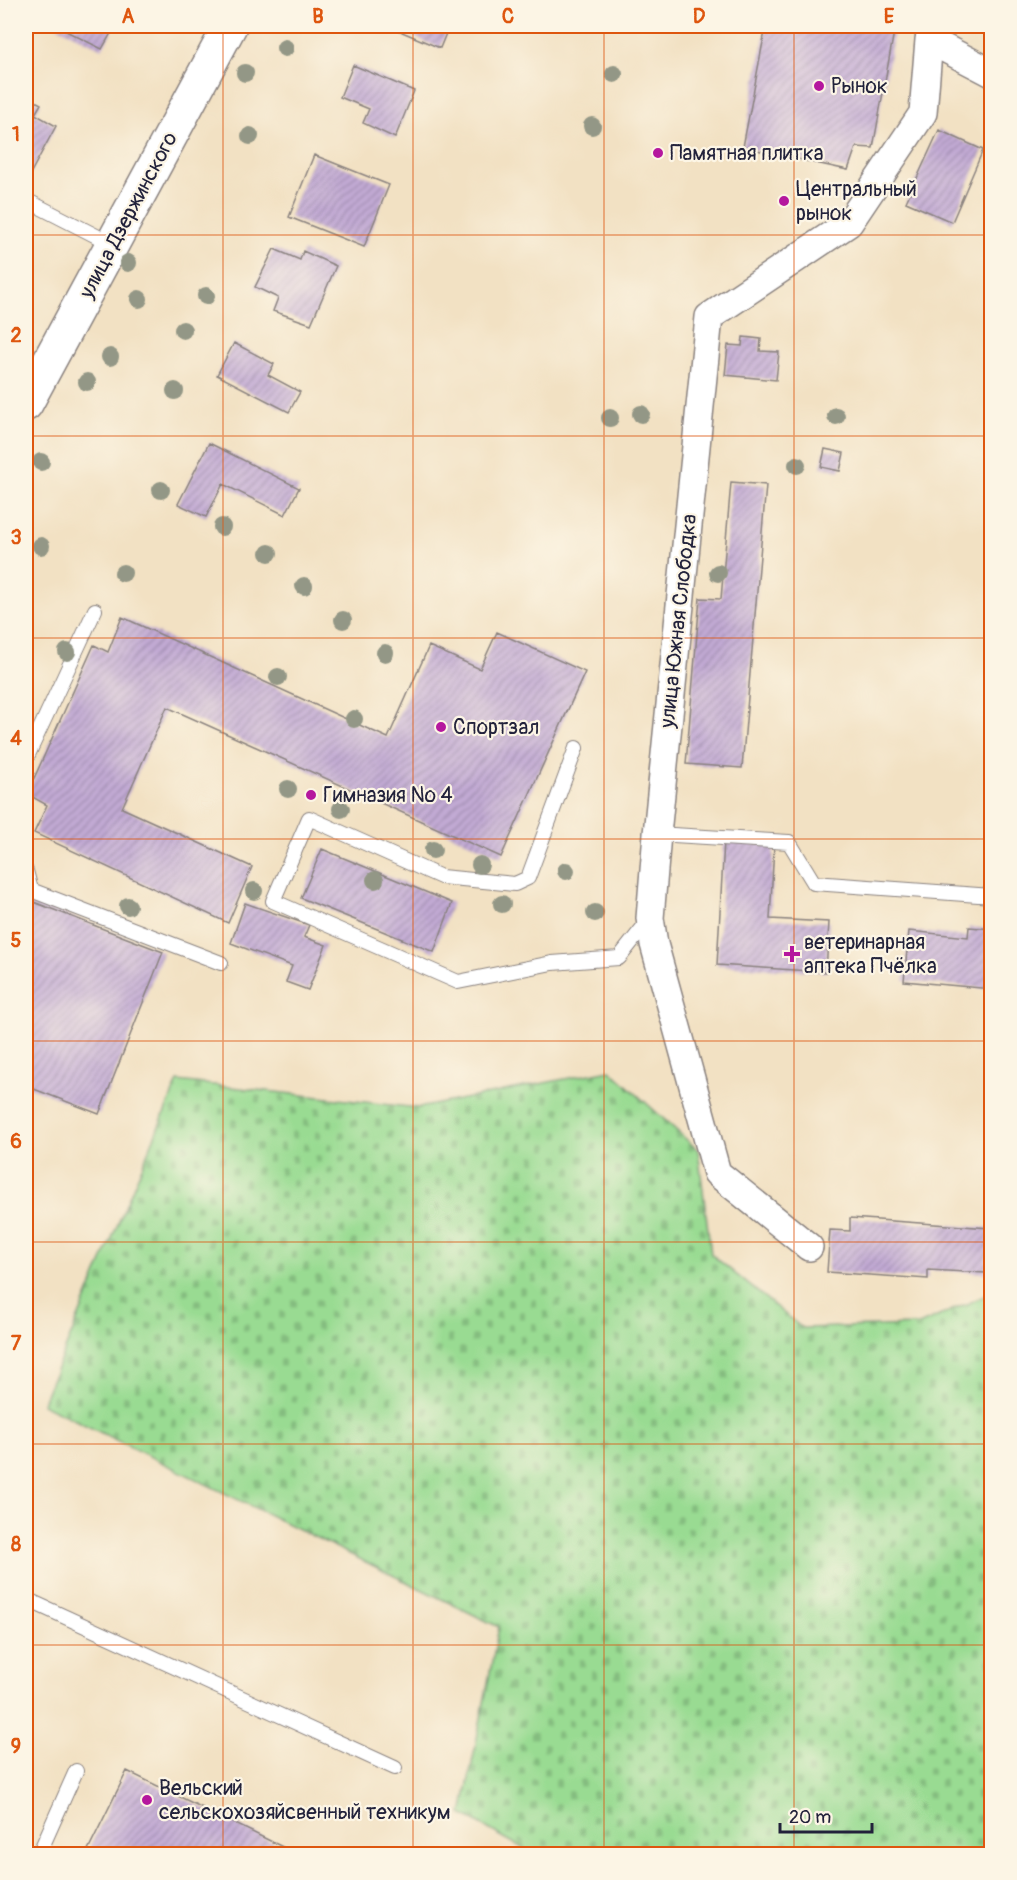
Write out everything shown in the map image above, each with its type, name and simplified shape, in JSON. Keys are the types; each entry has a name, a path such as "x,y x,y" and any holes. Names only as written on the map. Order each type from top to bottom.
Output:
{"main road":[{"name":"улица Дзержинского","path":"26,404 230,26"}],"street":[{"name":"улица Южная Слободка","path":"808,1248 717,1173 654,944 650,918 709,317 849,222 923,113 931,33 992,73"}],"lane":[{"path":"26,200 112,244"},
{"path":"26,759 95,610"},
{"path":"576,748 528,878 515,885 441,877 309,818 273,901 458,982 552,963 619,958 650,918"},
{"path":"657,834 789,842 814,884 992,896"},
{"path":"26,871 31,890 221,963"},
{"path":"26,1599 395,1768"},
{"path":"39,1854 76,1771"}],"green space":[{"path":"610,1070 698,1150 711,1254 802,1328 919,1325 991,1293 991,1854 533,1854 462,1814 499,1627 42,1404 178,1081 418,1108"}],"building":[{"path":"56,26 115,26 102,49"},
{"path":"388,26 449,26 440,48"},
{"name":"Рынок","path":"766,26 895,26 873,148 856,147 848,170 743,147"},
{"path":"353,65 414,91 395,138 363,123 369,109 340,97"},
{"path":"26,96 41,104 35,114 56,126 30,174 26,172"},
{"path":"939,130 983,150 952,222 906,202"},
{"path":"314,155 389,185 364,247 289,217"},
{"path":"274,249 300,260 303,251 336,266 311,324 273,311 278,298 255,287"},
{"path":"743,337 761,339 760,351 779,352 776,380 725,375 728,345 742,346"},
{"path":"234,343 274,364 268,375 300,392 289,412 217,375"},
{"path":"209,443 299,488 285,515 223,484 206,517 178,504"},
{"path":"825,449 844,453 840,471 821,467"},
{"path":"731,482 766,485 742,768 686,764 700,598 721,599"},
{"path":"122,617 388,738 429,646 480,669 497,632 585,672 501,857 167,707 122,808 252,867 228,923 34,833 47,805 27,794 94,645 108,652"},
{"path":"724,841 774,845 770,919 829,922 826,972 717,965"},
{"path":"322,849 452,903 434,952 301,898"},
{"path":"26,899 163,952 99,1114 26,1086"},
{"path":"245,903 309,925 304,937 326,945 308,990 286,982 292,966 231,943"},
{"path":"969,927 992,929 992,989 904,981 909,931 968,937"},
{"path":"850,1218 990,1228 986,1273 928,1270 928,1279 827,1272 830,1230 850,1231"},
{"path":"127,1771 297,1854 86,1854"}],"place":[{"name":"Рынок","path":"819,86"},
{"name":"Памятная плитка","path":"658,153"},
{"name":"Центральный рынок","path":"784,201"},
{"name":"Спортзал","path":"441,727"},
{"name":"Гимназия № 4","path":"311,795"},
{"name":"ветеринарная аптека Пчёлка","path":"792,954"},
{"name":"Вельский сельскохозяйсвенный техникум","path":"147,1800"}]}
